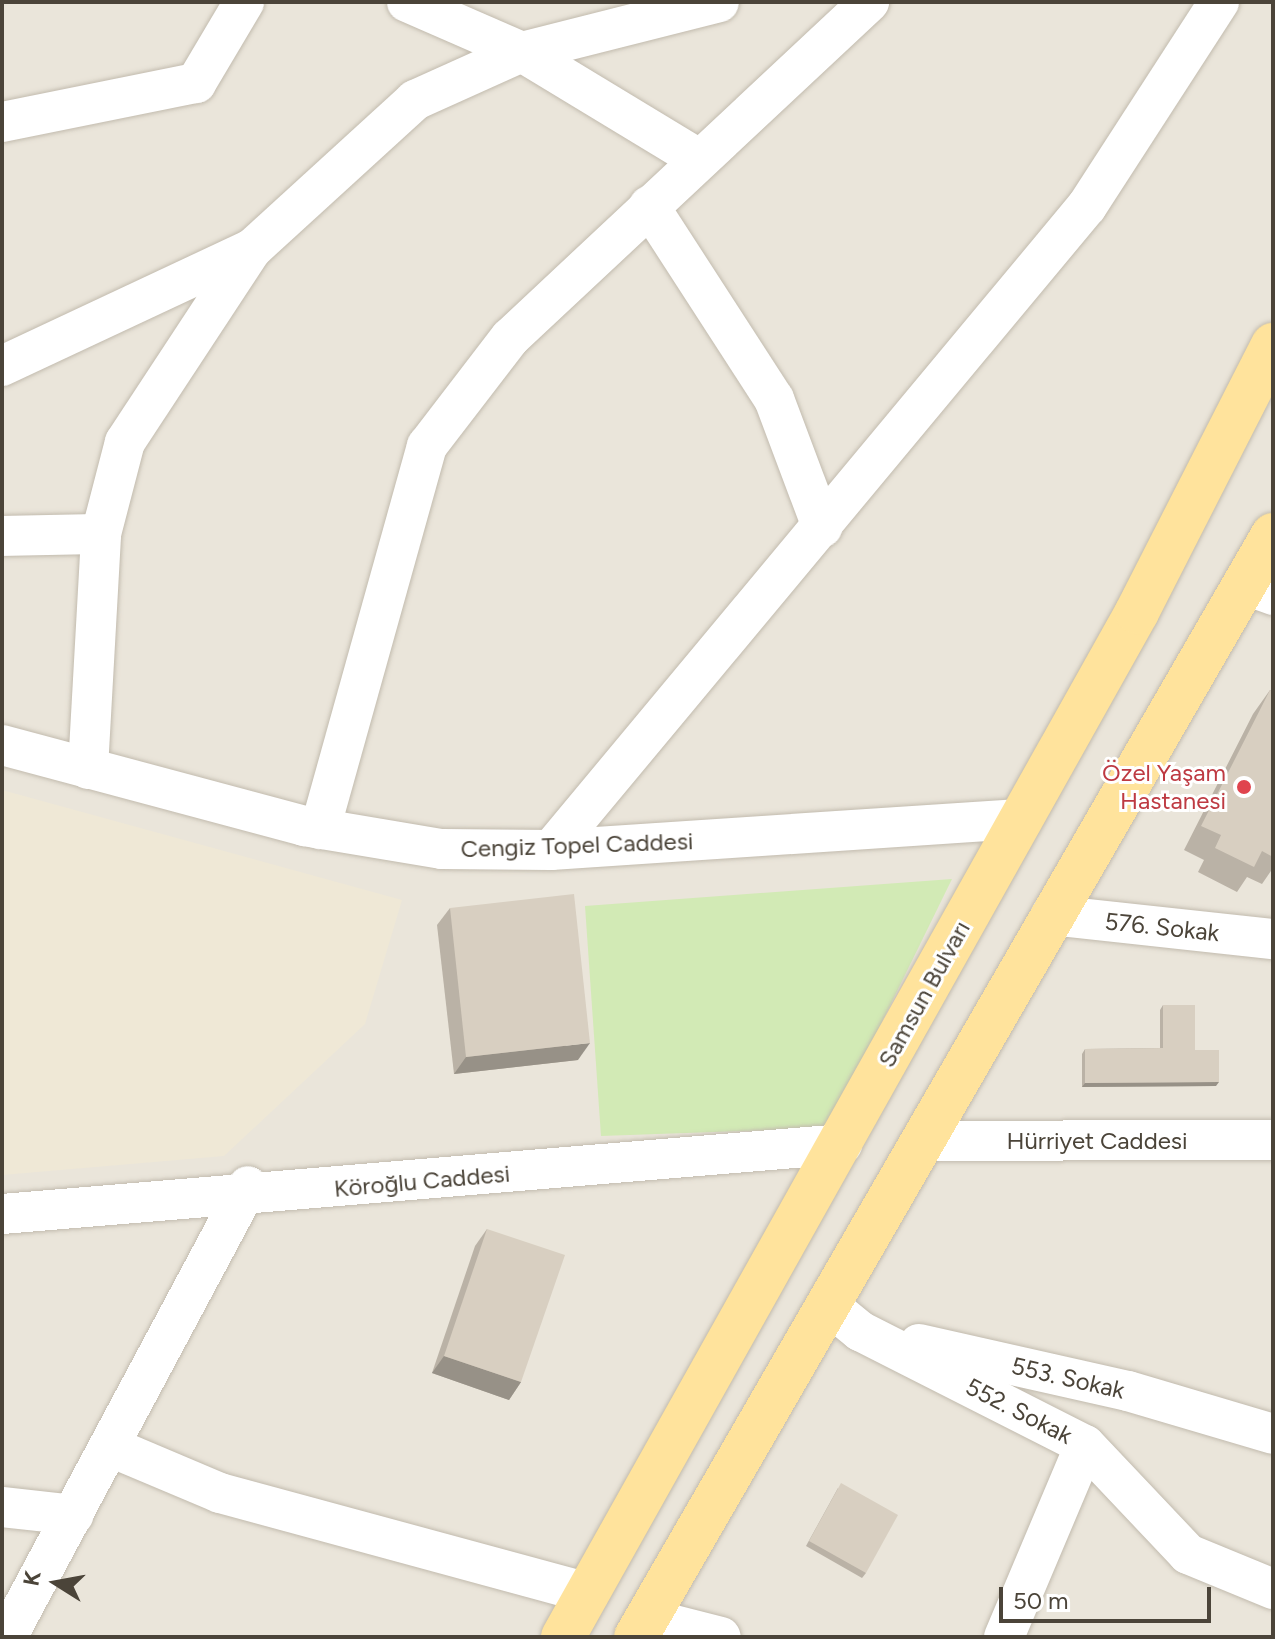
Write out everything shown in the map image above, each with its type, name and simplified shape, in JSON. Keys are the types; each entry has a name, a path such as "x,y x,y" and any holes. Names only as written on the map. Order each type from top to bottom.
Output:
{"main road":[{"name":"Samsun Bulvarı","path":"563,1637 842,1144 1137,612 1273,345"},
{"path":"642,1631 1051,915 1258,590 1273,535"},
{"path":"842,1144 922,1141"}],"street":[{"path":"2,122 196,83 244,2"},
{"path":"407,2 522,52 699,159"},
{"path":"88,769 101,534 125,442 252,249 415,100 522,52 719,2"},
{"path":"320,829 427,446 510,338 869,2"},
{"path":"551,850 1087,206 1219,2"},
{"path":"649,206 774,399 822,527"},
{"path":"2,366 252,249"},
{"path":"2,536 101,534"},
{"name":"Cengiz Topel Caddesi","path":"2,745 320,829 442,849 551,850 1020,819"},
{"name":"576. Sokak","path":"1051,915 1273,939"},
{"name":"Hürriyet Caddesi","path":"922,1141 1273,1140"},
{"name":"Köroğlu Caddesi","path":"2,1214 246,1190 842,1144"},
{"path":"7,1637 246,1190"},
{"name":"552. Sokak","path":"827,1304 860,1331 1085,1445 1188,1554 1273,1589"},
{"name":"553. Sokak","path":"860,1331 1128,1391 1273,1434"},
{"path":"1004,1637 1085,1445"},
{"path":"111,1447 220,1493 589,1593"},
{"path":"2,1507 74,1515"},
{"path":"642,1631 721,1637"}],"shaded area":[{"path":"2,2 1273,2 1273,1637 2,1637"},
{"path":"2,790 402,900 365,1024 224,1156 2,1175"}],"green space":[{"path":"952,879 830,1128 601,1136 585,906"}],"building":[{"name":"Özel Yaşam Hastanesi","path":"1270,690 1273,691 1273,857 1262,851 1254,867 1215,848 1221,835 1201,826"},
{"path":"574,894 590,1043 466,1057 450,908"},
{"path":"1163,1005 1195,1005 1195,1050 1219,1050 1219,1082 1085,1083 1085,1049 1163,1048"},
{"path":"487,1229 565,1255 521,1382 444,1356"},
{"path":"841,1483 898,1515 866,1573 809,1541"}],"place":[{"name":"Özel Yaşam Hastanesi","path":"1244,787"}]}
